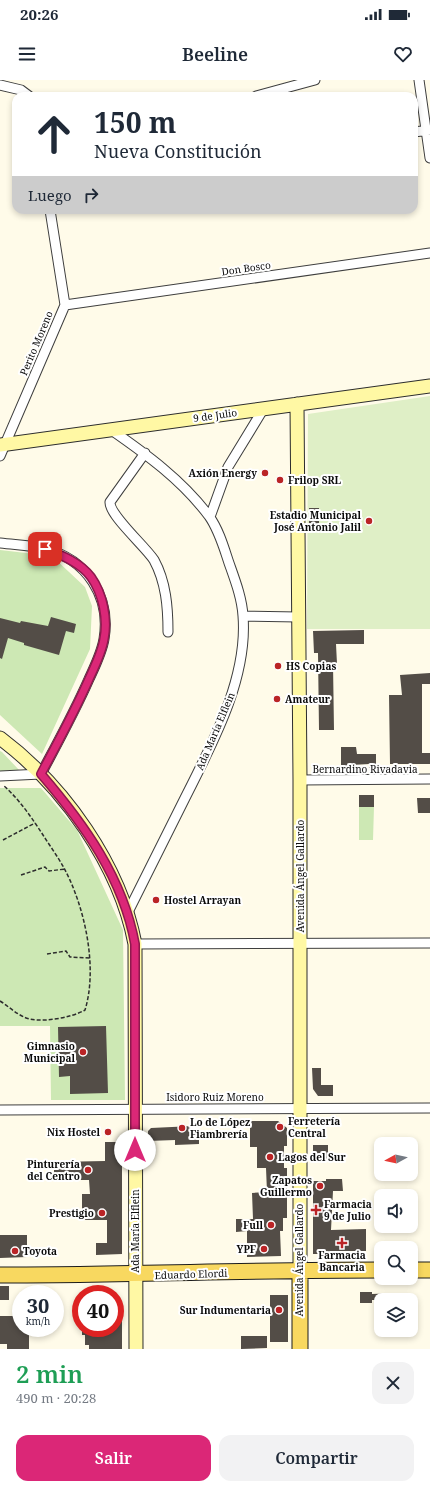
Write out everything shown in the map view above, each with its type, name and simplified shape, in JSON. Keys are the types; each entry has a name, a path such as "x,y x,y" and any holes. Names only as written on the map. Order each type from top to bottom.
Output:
{"main road":[{"name":"Avenida Ángel Gallardo","path":"300,1270 300,1349"},
{"name":"Eduardo Elordi","path":"0,1276 374,1270"},
{"path":"418,1270 430,1270"}],"street":[{"path":"271,92 315,80"},
{"path":"419,80 428,130 430,158"},
{"path":"0,85 16,88 22,92"},
{"path":"418,131 428,130"},
{"name":"Perito Moreno","path":"2,448 65,304 51,214"},
{"name":"Don Bosco","path":"65,304 430,253"},
{"name":"9 de Julio","path":"2,448 110,428 430,386"},
{"name":"Avenida Ángel Gallardo","path":"297,404 300,780 300,1270"},
{"path":"210,517 228,467 264,408"},
{"name":"Ada María Elflein","path":"110,428 145,453 176,479 210,517 225,550 237,585 243,616 241,653 235,683 224,716 128,912"},
{"path":"145,453 110,502 110,506 112,512 139,540 153,560 161,578 168,607 168,632"},
{"path":"0,543 45,549 63,555 83,568 91,578 100,595 105,617 104,639 96,664 80,699 41,774 0,776"},
{"path":"243,616 298,617"},
{"name":"Ada María Elflein","path":"0,738 41,774 66,803 115,878 128,912 135,944 136,1349"},
{"name":"Bernardino Rivadavia","path":"300,780 430,780"},
{"path":"135,944 430,943"},
{"name":"Isidoro Ruiz Moreno","path":"0,1110 135,1108 430,1108"}],"path":[{"path":"0,783 8,790 35,824 65,869 84,922 90,958 88,999 85,1010 75,1016 39,1020 32,1019 24,1017 0,1001"},
{"path":"3,840 35,824"},
{"path":"21,875 45,866 49,871 65,869"},
{"path":"47,954 66,951 70,957 90,958"}],"green space":[{"name":"Estadio Municipal José Antonio Jalil","path":"430,396 430,629 307,629 308,414"},
{"path":"0,550 52,556 85,587 92,606 90,649 42,754 0,715"},
{"path":"0,751 2,752 20,771 0,771"},
{"path":"0,788 41,788 77,830 123,930 125,1100 51,1100 50,1026 0,1026"},
{"path":"359,807 374,807 373,840 359,840"}],"building":[{"path":"309,508 319,508 319,532 309,532"},
{"path":"51,617 76,624 74,633 66,631 59,655 24,645 24,643 8,638 2,659 0,658 0,618 20,623 21,621 48,626"},
{"path":"364,630 364,644 336,644 337,664 333,664 334,730 319,730 318,653 314,653 313,631"},
{"path":"430,673 430,684 422,684 422,753 430,753 430,764 390,764 389,695 402,695 400,675"},
{"path":"341,747 356,747 357,754 376,754 376,768 369,768 369,764 351,765 352,769 341,769"},
{"path":"359,795 374,795 374,807 359,807"},
{"path":"417,798 430,798 430,813 418,813"},
{"name":"Gimnasio Municipal","path":"106,1026 108,1093 70,1094 70,1076 59,1077 58,1027"},
{"path":"312,1068 321,1068 321,1085 333,1085 333,1096 318,1096 313,1089"},
{"path":"250,1121 278,1121 287,1128 287,1146 284,1146 284,1168 287,1168 287,1218 283,1218 283,1231 280,1231 281,1256 247,1257 247,1231 236,1232 236,1219 253,1219 252,1193 267,1192 266,1168 257,1168 257,1147 250,1147"},
{"path":"193,1126 193,1130 199,1130 199,1144 175,1145 175,1140 148,1141 148,1131 151,1128"},
{"path":"105,1142 119,1142 119,1161 122,1161 122,1254 96,1255 96,1243 107,1243 107,1220 82,1220 82,1194 90,1194 89,1180 54,1180 54,1162 105,1161"},
{"path":"313,1145 328,1145 328,1161 313,1161"},
{"path":"326,1179 342,1179 343,1191 333,1191 331,1230 366,1229 366,1251 331,1251 331,1254 313,1254 313,1181 326,1181"},
{"path":"0,1235 27,1235 27,1257 0,1258"},
{"path":"0,1286 9,1286 9,1300 0,1300"},
{"path":"360,1292 372,1292 372,1303 360,1303"},
{"path":"372,1294 374,1294 374,1300 372,1300"},
{"name":"Sur Indumentaria","path":"270,1295 288,1295 288,1342 270,1342"},
{"path":"0,1316 12,1316 12,1337 29,1337 29,1349 7,1349 7,1344 0,1344"},
{"path":"241,1336 267,1336 267,1348 241,1349"},
{"path":"85,1337 122,1337 122,1349 89,1349 89,1345 85,1345"}],"place":[{"name":"Axión Energy","path":"265,473"},
{"name":"Frilop SRL","path":"280,480"},
{"name":"Estadio Municipal José Antonio Jalil","path":"369,521"},
{"name":"HS Copias","path":"278,666"},
{"name":"Amateur","path":"277,699"},
{"name":"Hostel Arrayan","path":"156,900"},
{"name":"Gimnasio Municipal","path":"83,1052"},
{"name":"Ferretería Central","path":"280,1127"},
{"name":"Lo de López Fiambrería","path":"182,1128"},
{"name":"Nix Hostel","path":"108,1132"},
{"name":"Lagos del Sur","path":"270,1157"},
{"name":"Pinturería del Centro","path":"88,1170"},
{"name":"Zapatos Guillermo","path":"320,1186"},
{"name":"Farmacia 9 de Julio","path":"316,1210"},
{"name":"Prestigio","path":"102,1213"},
{"name":"Full","path":"271,1225"},
{"name":"Farmacia Bancaria","path":"342,1243"},
{"name":"YPF","path":"264,1249"},
{"name":"Toyota","path":"15,1251"},
{"name":"Sur Indumentaria","path":"279,1310"}],"route":[{"path":"45,549 63,555 83,568 91,578 100,595 105,617 104,639 96,664 80,699 41,774 66,803 115,878 130,920 135,944 135,1150"}]}
